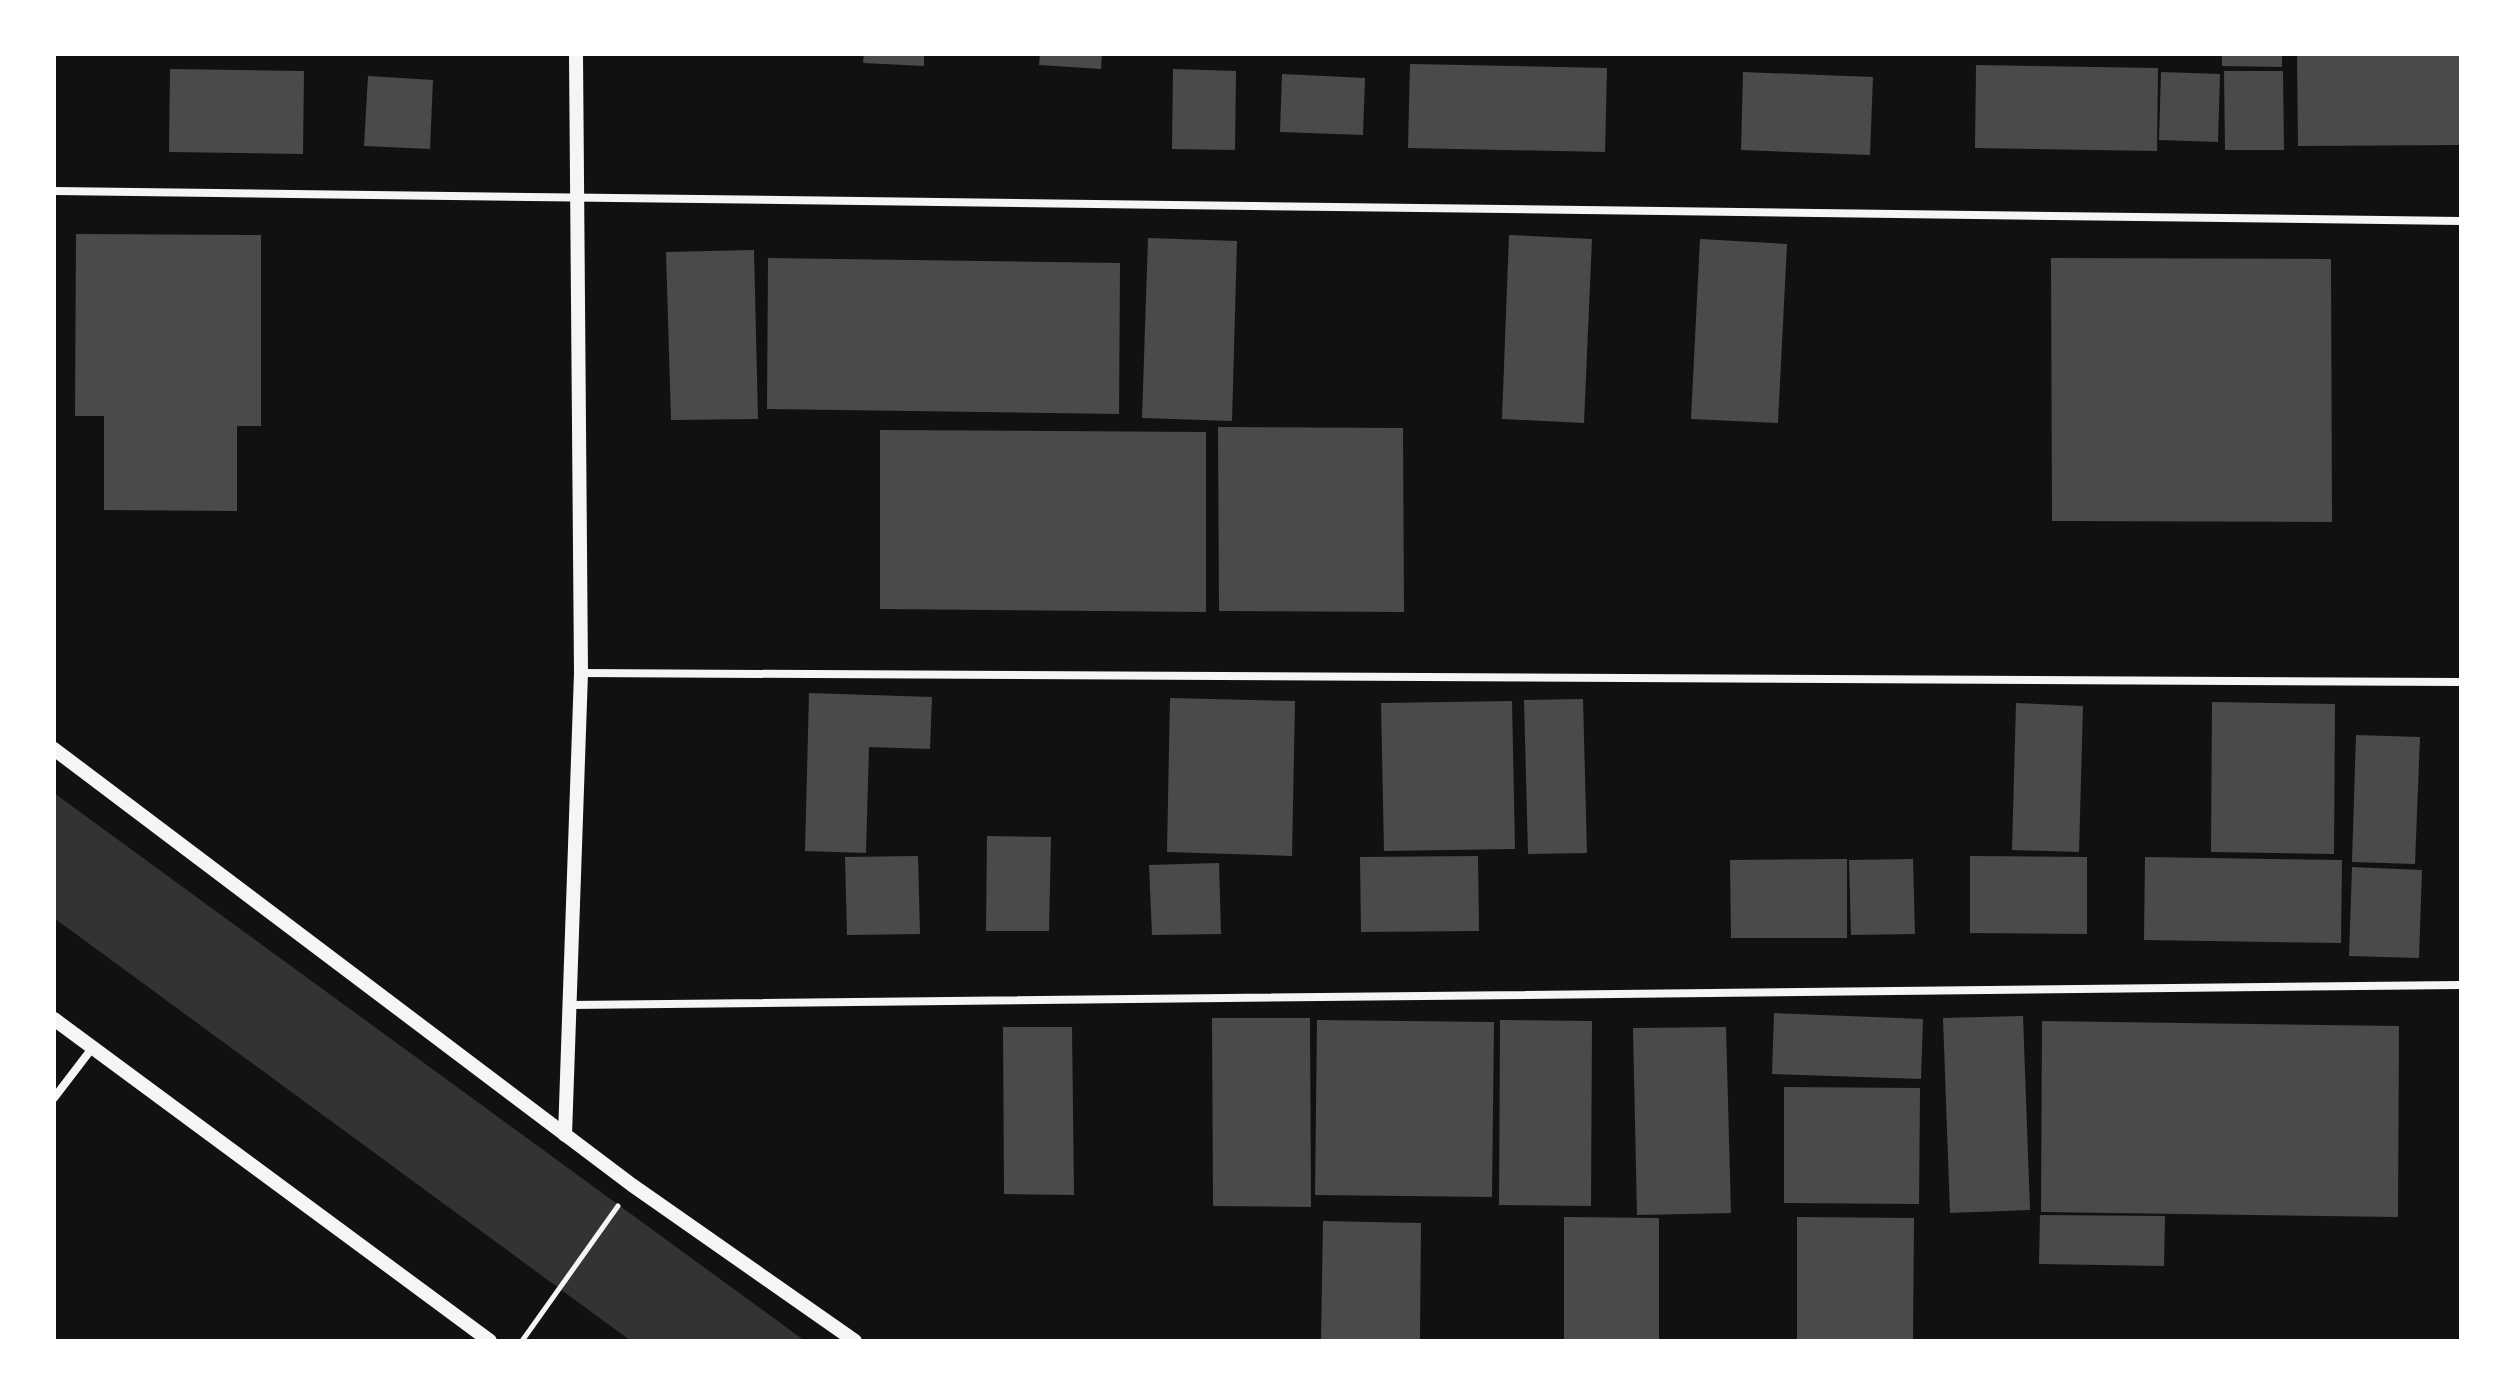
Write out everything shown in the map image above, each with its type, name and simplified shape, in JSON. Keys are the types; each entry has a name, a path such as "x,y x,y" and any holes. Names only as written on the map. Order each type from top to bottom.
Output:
{"street":[{"path":"565,1135 581,673 576,54"},
{"path":"54,191 577,200 2461,221"},
{"path":"581,673 2461,682"},
{"path":"54,749 565,1135 855,1341"},
{"path":"570,1005 2461,985"},
{"path":"54,1019 490,1341"},
{"path":"54,1098 93,1047"}],"path":[{"path":"522,1341 623,1199"}],"shaded area":[{"path":"54,793 805,1341 631,1341 54,918"}],"building":[{"path":"864,54 924,54 924,66 863,63"},
{"path":"1040,54 1102,54 1101,69 1039,65"},
{"path":"2222,54 2282,54 2282,67 2222,66"},
{"path":"2297,54 2461,54 2461,145 2298,146"},
{"path":"1410,64 1607,68 1605,152 1408,148"},
{"path":"1976,65 2158,68 2157,151 1975,148"},
{"path":"170,69 304,71 303,154 169,152"},
{"path":"1173,69 1236,71 1235,150 1172,149"},
{"path":"2224,71 2283,71 2284,150 2225,150"},
{"path":"1743,72 1873,77 1870,155 1741,150"},
{"path":"2161,72 2220,74 2218,142 2159,140"},
{"path":"1282,74 1365,78 1363,135 1280,132"},
{"path":"368,76 433,80 430,149 364,146"},
{"path":"76,234 261,235 261,426 237,426 237,511 104,510 104,416 75,416"},
{"path":"1509,235 1592,239 1584,423 1502,419"},
{"path":"1148,238 1237,241 1232,421 1142,418"},
{"path":"1700,239 1787,244 1778,423 1691,419"},
{"path":"754,250 758,419 671,420 666,252"},
{"path":"768,258 1120,263 1119,414 767,409"},
{"path":"2051,258 2331,259 2332,522 2052,521"},
{"path":"1218,427 1403,428 1404,612 1219,611"},
{"path":"880,430 1206,432 1206,612 880,609"},
{"path":"809,693 932,697 930,749 869,747 866,853 805,851"},
{"path":"1170,698 1295,701 1292,856 1167,852"},
{"path":"1583,699 1587,853 1528,854 1524,700"},
{"path":"1512,701 1515,849 1384,851 1381,703"},
{"path":"2212,702 2335,704 2334,854 2211,852"},
{"path":"2016,703 2083,706 2079,852 2012,850"},
{"path":"2356,735 2420,737 2415,864 2352,862"},
{"path":"987,836 1051,837 1049,931 986,931"},
{"path":"918,856 920,934 847,935 845,857"},
{"path":"1478,856 1479,931 1361,932 1360,857"},
{"path":"1970,856 2087,857 2087,934 1970,933"},
{"path":"2145,857 2342,860 2341,943 2144,940"},
{"path":"1847,859 1847,938 1731,938 1730,860"},
{"path":"1913,859 1915,934 1851,935 1849,860"},
{"path":"1219,863 1221,934 1152,935 1149,865"},
{"path":"2352,867 2422,870 2419,958 2349,956"},
{"path":"1774,1013 1923,1019 1921,1079 1772,1074"},
{"path":"2023,1016 2030,1210 1950,1213 1943,1018"},
{"path":"1212,1018 1310,1018 1311,1207 1213,1206"},
{"path":"1317,1020 1494,1022 1492,1197 1315,1195"},
{"path":"1500,1020 1592,1021 1591,1206 1499,1205"},
{"path":"2042,1021 2399,1026 2398,1217 2041,1212"},
{"path":"1003,1027 1072,1027 1074,1195 1004,1194"},
{"path":"1726,1027 1731,1213 1637,1215 1633,1028"},
{"path":"1784,1087 1920,1088 1919,1204 1784,1203"},
{"path":"2040,1215 2165,1216 2164,1266 2039,1264"},
{"path":"1564,1217 1659,1218 1659,1341 1564,1341"},
{"path":"1797,1217 1914,1218 1913,1341 1797,1341"},
{"path":"1323,1221 1421,1223 1420,1341 1321,1341"}]}
